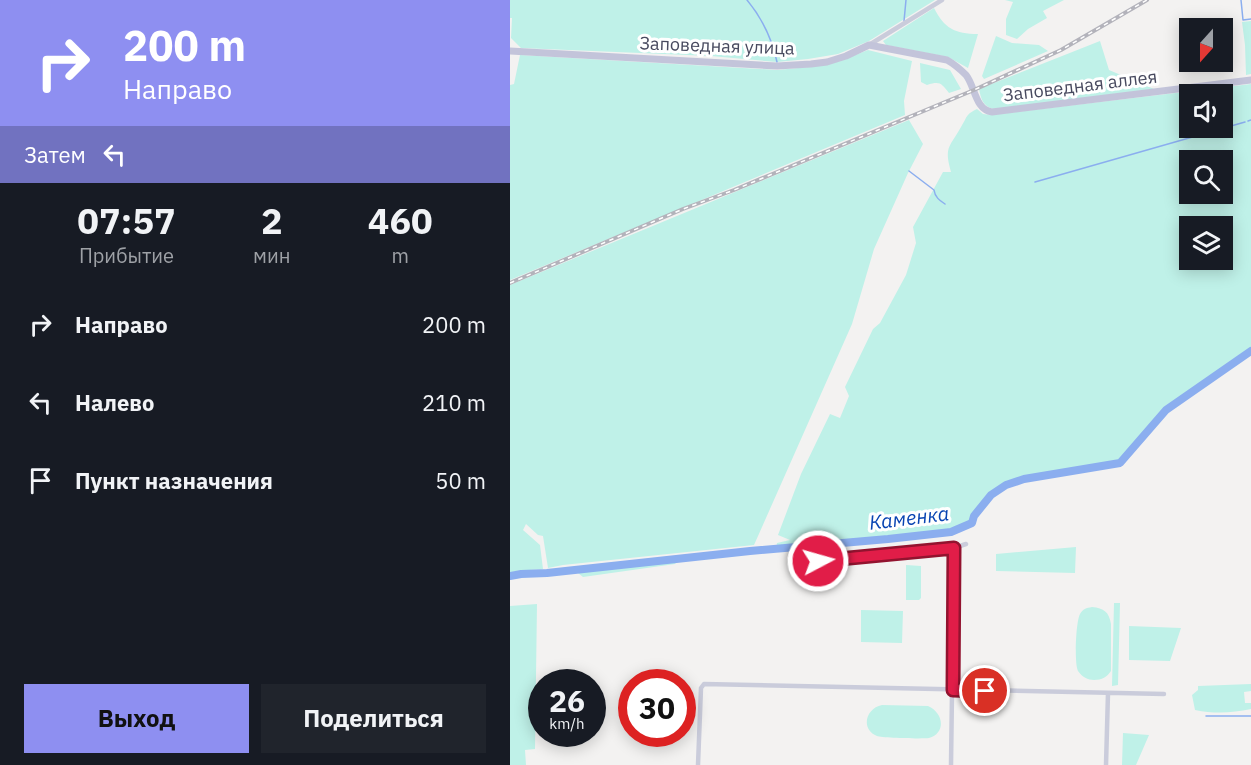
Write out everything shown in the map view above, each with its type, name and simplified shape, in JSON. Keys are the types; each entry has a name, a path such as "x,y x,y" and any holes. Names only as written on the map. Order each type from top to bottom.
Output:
{"street":[{"name":"Заповедная улица","path":"510,51 777,66 811,64 846,56 869,45 942,0"},
{"name":"Заповедная аллея","path":"869,45 946,60 966,76 980,105 988,112 1251,80"},
{"path":"818,561 954,548 966,544"},
{"path":"951,765 954,548"},
{"path":"698,765 701,688 704,684 1164,694"},
{"path":"1106,765 1108,693"}],"green space":[{"path":"510,0 935,0 869,41 838,54 777,62 711,56 521,48 511,38"},
{"path":"1005,0 1064,0 1043,11 1047,18 1028,29 1017,39 1006,35 1006,19 1013,2"},
{"path":"934,8 946,25 951,28 963,33 978,34 968,68 948,57 886,45 883,41"},
{"path":"1251,21 1251,74 1246,75 1242,22"},
{"path":"996,36 1012,43 1039,45 1048,51 984,79 982,76"},
{"path":"1100,41 1109,70 1154,89 993,109 983,102 979,89"},
{"path":"868,50 912,61 904,101 905,115 510,280 510,85 514,84 520,55 777,70 840,61"},
{"path":"920,63 950,70 961,89 949,93 940,84 927,85 921,82"},
{"path":"1251,84 1251,349 1165,407 1121,461 1004,483 974,516 972,523 951,532 776,549 777,543 790,540 778,535 801,474 830,414 840,418 849,396 845,387 873,329 880,323 906,275 916,243 913,227 943,172 951,172 949,148 970,113 977,109 983,114 991,115 1179,93 1179,138 1233,138 1233,86"},
{"path":"909,120 923,144 874,249 852,324 754,545 548,568 543,536 538,535 526,524 523,530 540,545 543,569 510,573 510,285"},
{"path":"1076,547 1075,573 996,571 996,554"},
{"path":"680,558 675,564 583,577 573,569"},
{"path":"906,565 921,566 921,598 919,600 906,600"},
{"path":"1114,603 1120,603 1118,685 1112,686"},
{"path":"537,604 536,669 528,669 528,747 535,747 535,749 525,750 526,765 510,765 510,606"},
{"path":"1092,607 1105,611 1111,624 1111,671 1104,678 1094,680 1085,678 1078,671 1076,651 1077,625 1080,614"},
{"path":"861,610 903,611 902,643 861,642"},
{"path":"1129,626 1181,628 1170,661 1129,660"},
{"path":"1251,684 1251,691 1244,692 1245,703 1251,703 1251,709 1223,713 1195,710 1192,695 1198,690 1198,686"},
{"path":"882,705 928,706 940,718 940,728 929,738 877,736 868,729 867,719 872,710"},
{"path":"1123,733 1149,735 1136,765 1122,765"}],"waterway":[{"path":"747,0 766,29 777,62"},
{"path":"904,21 906,0"},
{"path":"1241,0 1243,20 1251,19"},
{"path":"1035,182 1245,122"},
{"path":"909,171 934,190 935,195 945,204"},
{"name":"Каменка","path":"510,576 951,532 972,523 974,516 991,495 1006,485 1024,479 1120,463 1166,410 1251,351"},
{"path":"1206,716 1251,716"}],"railway":[{"path":"510,283 683,209 974,90 1061,50 1147,0"}],"route":[{"path":"818,561 954,548 953,690 985,691"}]}
